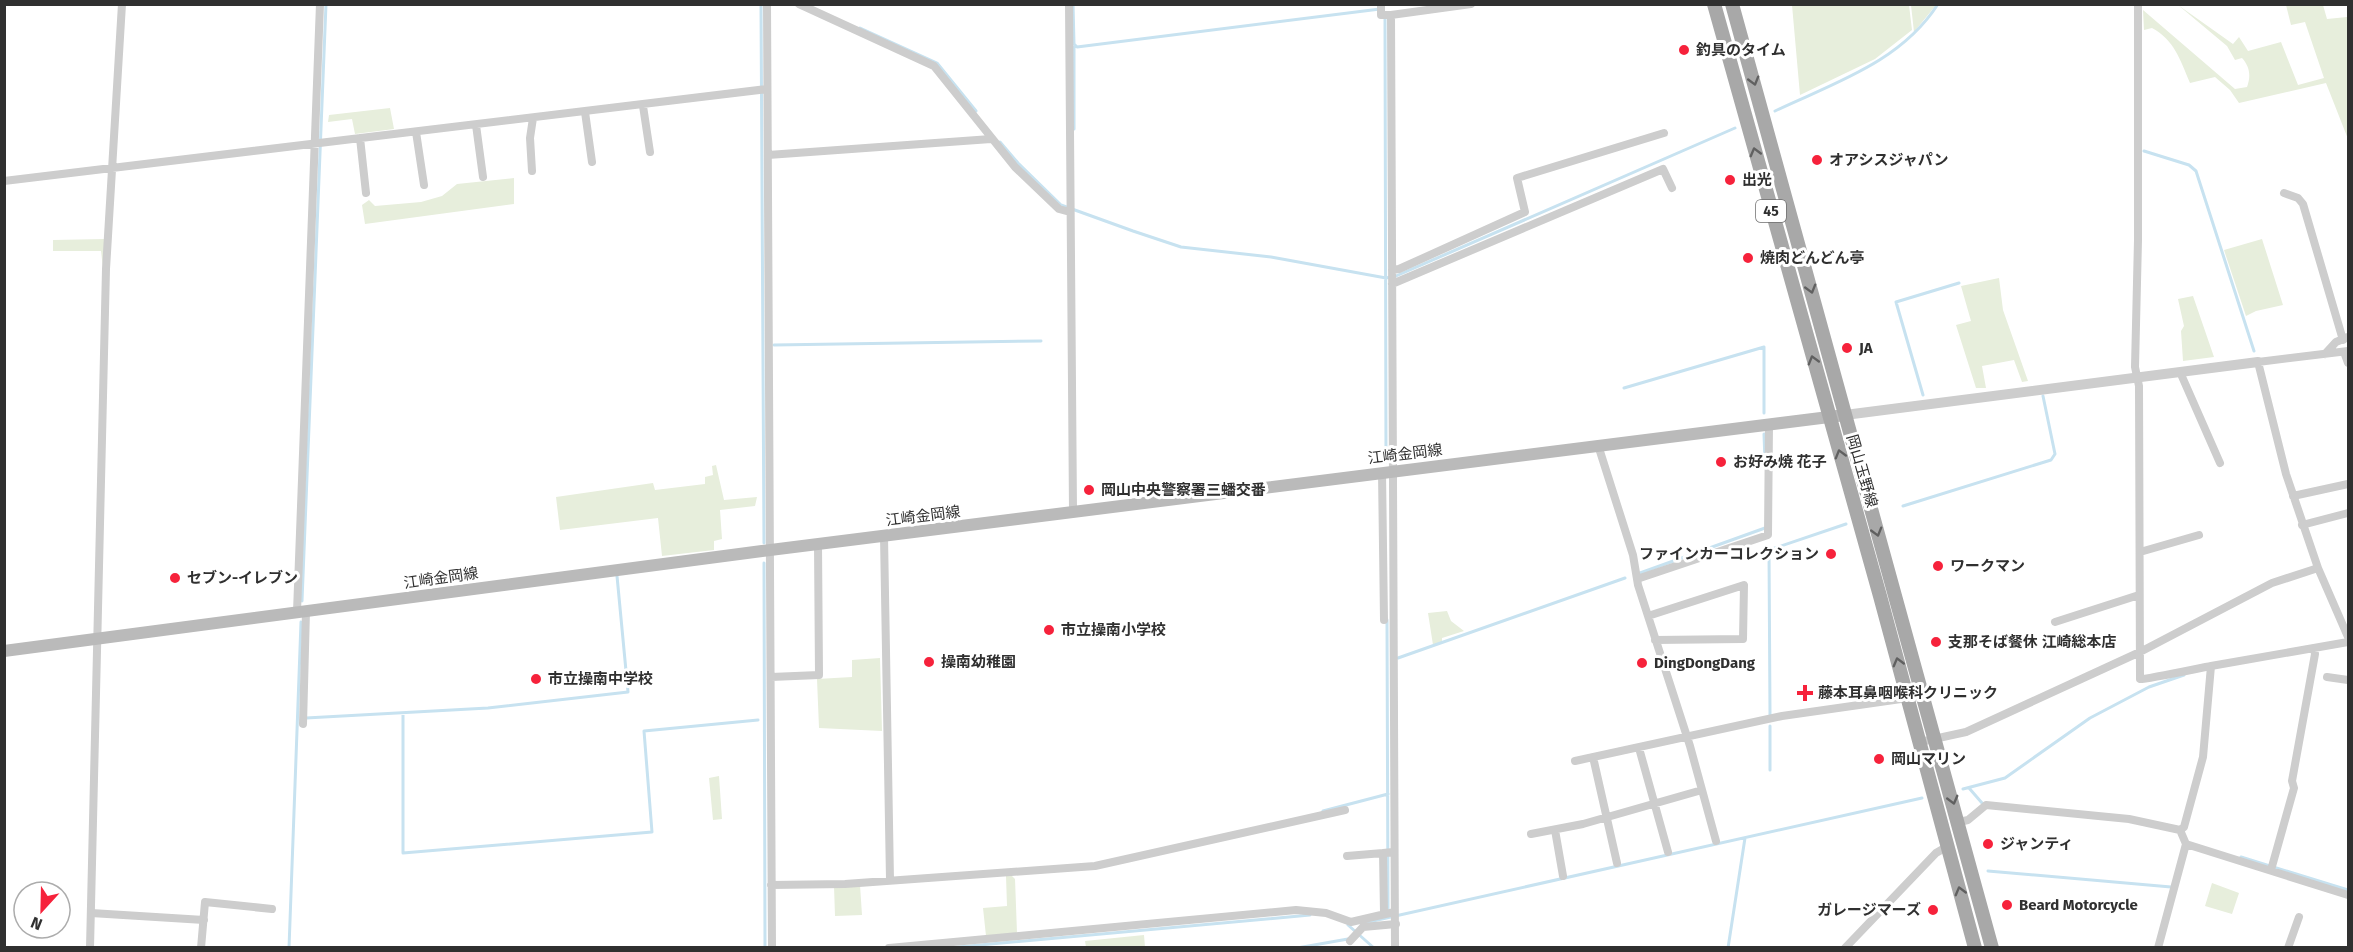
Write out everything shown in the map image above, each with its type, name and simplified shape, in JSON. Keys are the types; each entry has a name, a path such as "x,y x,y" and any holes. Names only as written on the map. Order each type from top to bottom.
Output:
{"main road":[{"name":"岡山玉野線","path":"1714,4 1908,698 1975,948"},
{"name":"岡山玉野線","path":"1732,4 1937,738 1992,948"},
{"name":"江崎金岡線","path":"4,651 1073,511 1845,415"}],"street":[{"path":"90,948 96,640 112,168 122,4"},
{"path":"303,724 301,612 319,143 320,4"},
{"path":"767,4 764,89 768,155 772,947"},
{"path":"799,4 934,66 1014,167 1059,209 1070,209"},
{"path":"1069,4 1073,511"},
{"path":"1384,620 1392,277 1384,11 1471,4"},
{"path":"2138,4 2138,240 2135,367 2140,552 2140,679 2146,681 2168,673 2211,669 2314,651 2349,642"},
{"path":"4,181 643,106 764,89"},
{"path":"643,106 650,152"},
{"path":"585,112 592,162"},
{"path":"532,171 530,138 533,118"},
{"path":"476,125 483,177"},
{"path":"416,132 424,185"},
{"path":"1392,277 1525,212 1517,178 1664,133"},
{"path":"360,138 366,193"},
{"path":"768,155 991,139"},
{"path":"1392,277 1663,170 1672,188"},
{"path":"2284,192 2298,198 2303,204 2346,339 2336,342 2325,354"},
{"path":"1845,415 2325,354 2346,352 2349,363"},
{"path":"2258,362 2302,525 2318,568 2349,637"},
{"path":"2180,372 2220,463"},
{"path":"1637,579 1768,535 1769,424"},
{"path":"1598,445 1633,555 1637,579 1716,841"},
{"path":"1387,471 1388,853 1395,948"},
{"path":"2293,496 2349,484"},
{"path":"2302,525 2349,513"},
{"path":"2140,552 2199,535"},
{"path":"884,536 890,880"},
{"path":"771,677 819,675 818,544"},
{"path":"1920,742 1966,732 2139,652 2272,583 2318,568"},
{"path":"1648,616 1744,585 1743,639 1655,640"},
{"path":"2055,622 2139,595"},
{"path":"2272,867 2294,788 2292,781 2314,651"},
{"path":"2181,830 2184,827 2203,757 2211,669"},
{"path":"2327,676 2349,681"},
{"path":"1575,761 1687,739 1782,716 1908,698"},
{"path":"1639,748 1668,852"},
{"path":"1593,757 1617,863"},
{"path":"1531,834 1555,830 1702,790"},
{"path":"1959,822 1968,820 1986,805 2129,819 2181,830"},
{"path":"771,885 890,880 1095,866 1344,810"},
{"path":"1555,830 1563,876"},
{"path":"2158,948 2186,844 2181,830"},
{"path":"2186,844 2272,867 2349,895"},
{"path":"1845,948 1936,853 1948,846"},
{"path":"1347,856 1388,853"},
{"path":"201,948 206,902 272,909"},
{"path":"889,948 1296,910 1326,913 1352,922 1392,916"},
{"path":"91,913 204,920"},
{"path":"1356,936 1364,927 1392,916"},
{"path":"2288,948 2299,917"}],"green space":[{"path":"1792,5 1909,5 1912,30 1875,59 1800,95"},
{"path":"1911,5 1936,5 1914,32"},
{"path":"2178,5 2233,44 2239,37 2248,51 2281,42 2298,85 2324,78 2305,22 2291,25 2286,5 2323,5 2327,19 2347,17 2348,139 2326,83 2239,103 2230,90 2215,77 2190,83 2176,51 2166,38 2152,28 2144,30 2143,10 2235,89 2247,87 2249,72 2242,58 2235,60 2227,46"},
{"path":"390,108 394,129 355,134 352,119 328,122 329,115"},
{"path":"514,178 514,204 365,224 362,205 369,200 375,206 421,202 442,196 457,184"},
{"path":"105,239 103,268 101,251 53,251 53,240"},
{"path":"2262,239 2283,305 2256,311 2246,316 2224,250"},
{"path":"1999,278 2003,310 2028,381 2022,382 2014,360 1982,366 1986,388 1976,388 1956,325 1971,321 1961,286"},
{"path":"2193,296 2214,357 2183,361 2181,331 2184,326 2178,299"},
{"path":"716,465 724,500 757,497 755,506 720,510 722,539 714,541 714,550 662,556 658,518 560,530 556,497 653,483 655,490 705,484 705,477 713,475 712,466"},
{"path":"1447,611 1451,621 1464,631 1442,638 1442,642 1433,645 1428,613"},
{"path":"880,658 882,731 819,728 817,679 852,677 852,660"},
{"path":"719,776 722,819 713,820 709,778"},
{"path":"1006,876 1012,876 1015,879 1017,933 986,936 983,908 1007,906"},
{"path":"2212,883 2239,893 2232,914 2205,906"},
{"path":"860,885 862,915 835,916 834,886"},
{"path":"1144,935 1145,947 1086,947 1085,941"}],"waterway":[{"path":"302,601 326,4"},
{"path":"761,4 764,543"},
{"path":"1073,4 1074,44 1077,47 1380,9"},
{"path":"1775,111 1843,80 1886,56 1923,24 1938,4"},
{"path":"1385,17 1386,462"},
{"path":"860,28 937,63 976,111"},
{"path":"1074,47 1074,129"},
{"path":"1000,142 1061,205 1133,231 1181,247 1271,257 1386,278 1396,276 1735,128"},
{"path":"2144,151 2189,165 2196,171 2254,351"},
{"path":"1923,395 1896,302 1959,283"},
{"path":"774,345 1041,341"},
{"path":"1624,388 1764,347 1764,413"},
{"path":"1903,506 2051,460 2055,454 2043,396"},
{"path":"1764,434 1765,462"},
{"path":"1770,715 1769,550 1846,524"},
{"path":"1640,573 1765,528"},
{"path":"764,563 765,948"},
{"path":"306,718 488,708 628,692 617,576"},
{"path":"1398,658 1625,578"},
{"path":"1387,620 1388,908"},
{"path":"289,948 301,622"},
{"path":"1963,789 2005,778 2090,718 2149,687 2184,675"},
{"path":"403,713 403,853 652,832 644,731 758,720"},
{"path":"1770,726 1770,770"},
{"path":"1969,788 1982,803"},
{"path":"1323,811 1388,794"},
{"path":"1364,923 1922,798"},
{"path":"1728,948 1745,838"},
{"path":"2241,857 2348,890"},
{"path":"1988,871 2171,887"},
{"path":"947,948 1310,915"},
{"path":"1348,925 1374,948"},
{"path":"1297,948 1348,939"}],"place":[{"name":"釣具のタイム","path":"1684,50"},
{"name":"オアシスジャパン","path":"1817,160"},
{"name":"出光","path":"1730,180"},
{"name":"焼肉どんどん亭","path":"1748,258"},
{"name":"JA","path":"1847,348"},
{"name":"お好み焼 花子","path":"1721,462"},
{"name":"岡山中央警察署三蟠交番","path":"1089,490"},
{"name":"ファインカーコレクション","path":"1831,554"},
{"name":"ワークマン","path":"1938,566"},
{"name":"セブン-イレブン","path":"175,578"},
{"name":"市立操南小学校","path":"1049,630"},
{"name":"支那そば餐休 江崎総本店","path":"1936,642"},
{"name":"操南幼稚園","path":"929,662"},
{"name":"DingDongDang","path":"1642,663"},
{"name":"市立操南中学校","path":"536,679"},
{"name":"藤本耳鼻咽喉科クリニック","path":"1805,693"},
{"name":"岡山マリン","path":"1879,759"},
{"name":"ジャンティ","path":"1988,844"},
{"name":"Beard Motorcycle","path":"2007,905"},
{"name":"ガレージマーズ","path":"1933,910"}]}
